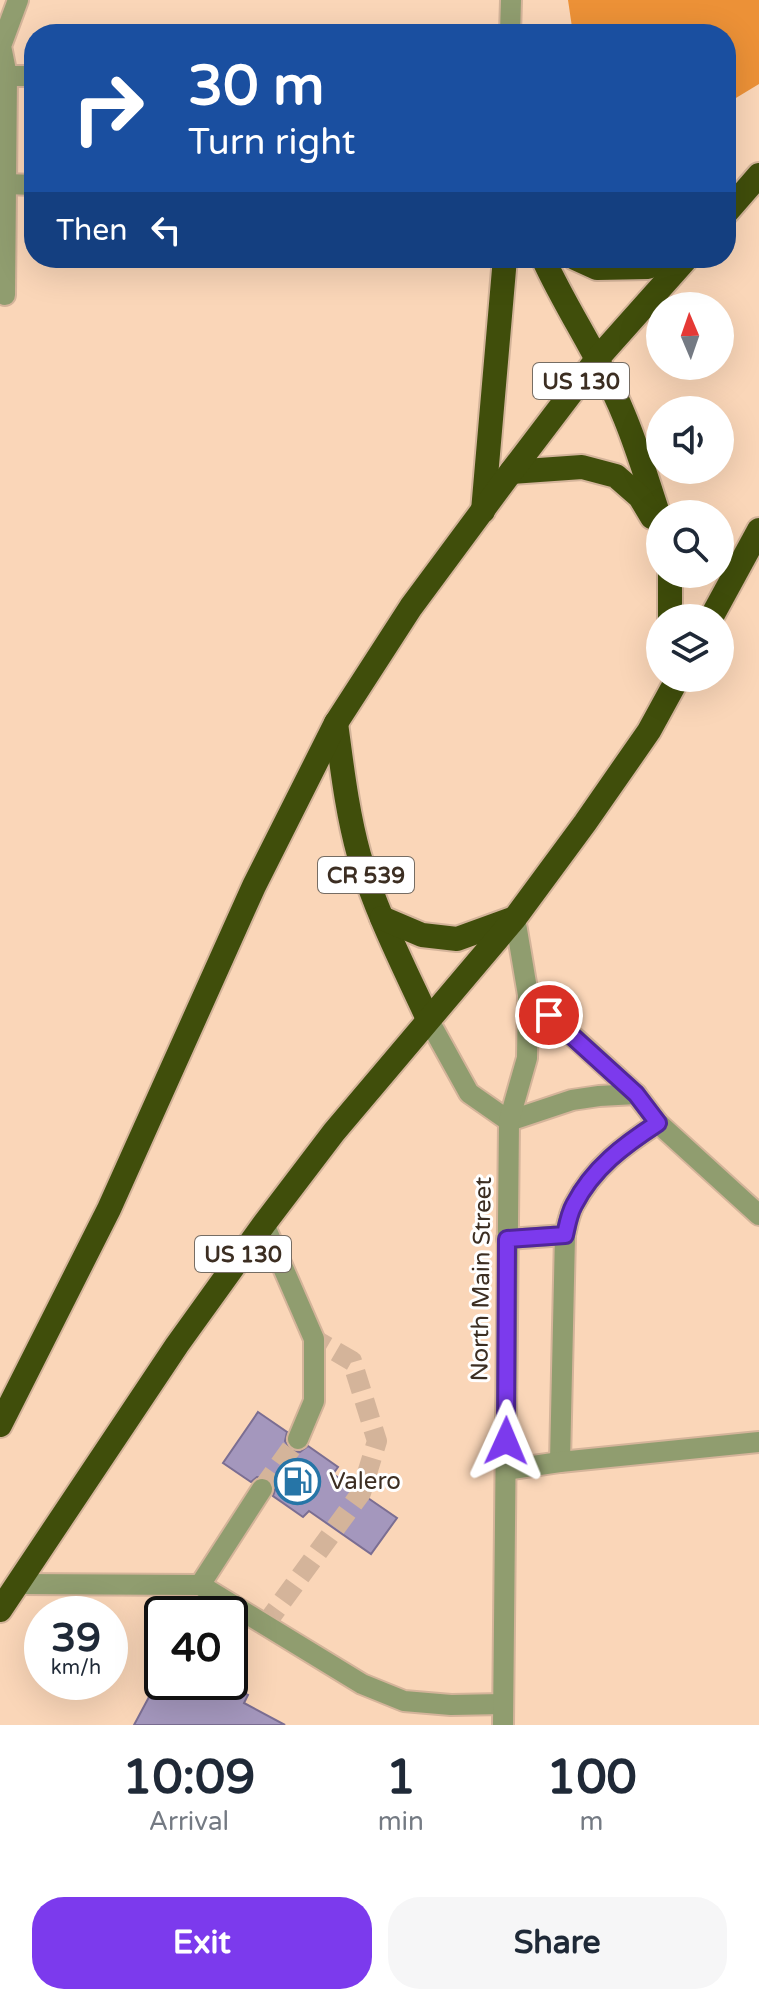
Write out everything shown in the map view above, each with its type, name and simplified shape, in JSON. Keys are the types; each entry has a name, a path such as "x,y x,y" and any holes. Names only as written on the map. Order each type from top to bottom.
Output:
{"highway":[{"path":"736,201 759,175"},
{"path":"483,511 504,268"},
{"path":"548,268 623,413 653,500"},
{"name":"US 130","path":"0,1425 109,1209 254,886 336,723 411,607 511,472 597,359 678,268"},
{"path":"511,472 582,467 616,476 640,497 646,507"},
{"path":"719,604 759,530"},
{"path":"649,731 660,692"},
{"name":"US 130","path":"0,1610 177,1345 264,1224 334,1132 515,918 649,731 670,692"},
{"name":"CR 539","path":"336,723 359,855 382,918 428,1019"},
{"path":"382,918 422,935 457,939 515,918"}],"street":[{"path":"5,295 7,76 1,46 18,0"},
{"path":"510,24 511,0"},
{"path":"7,76 24,76"},
{"path":"6,184 24,185"},
{"name":"North Main Street","path":"503,1725 509,1121 527,1058 528,995 515,918"},
{"path":"528,995 636,1094 658,1123 759,1215"},
{"name":"CR 539","path":"428,1019 469,1093 509,1121"},
{"path":"509,1121 572,1100 636,1094"},
{"path":"560,1462 565,1235 572,1208 593,1175 624,1145 658,1123"},
{"path":"264,1224 314,1339 314,1401 298,1439"},
{"path":"507,1239 565,1235"},
{"path":"506,1470 759,1442"},
{"path":"200,1585 262,1489"},
{"path":"18,1584 200,1585 362,1684 390,1696 404,1701 451,1705 503,1704"}],"shaded area":[{"path":"568,0 759,0 759,84 736,98 736,24 572,24"}],"building":[{"name":"Valero","path":"258,1412 287,1432 285,1441 292,1451 300,1452 308,1446 338,1467 333,1474 397,1518 371,1554 309,1511 303,1517 273,1496 274,1484 268,1478 257,1477 251,1482 223,1463"},
{"path":"147,1700 246,1700 244,1703 285,1725 134,1725"}],"tunnel":[{"path":"265,1625 361,1493 377,1441 352,1361 314,1339"},
{"path":"262,1489 298,1439"}],"place":[{"name":"Valero","path":"298,1481"}],"route":[{"path":"506,1441 507,1239 565,1235 572,1208 593,1175 624,1145 658,1123 636,1094 549,1015"}]}
